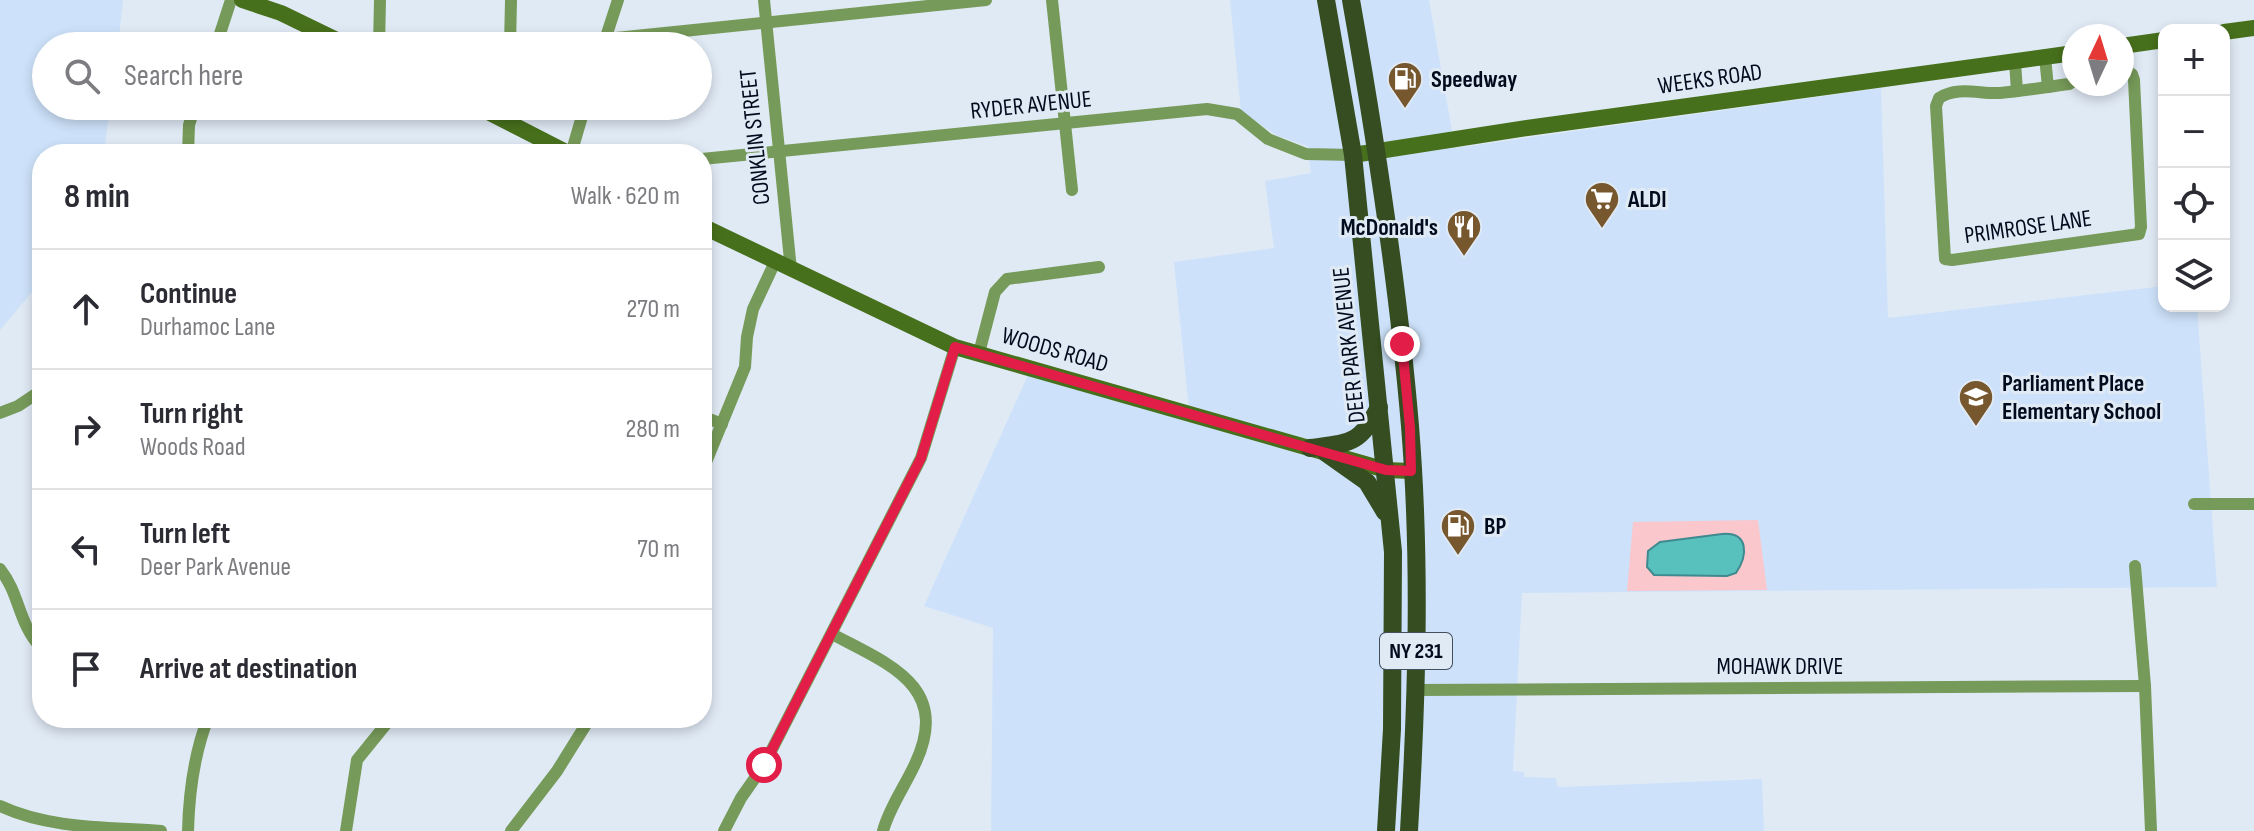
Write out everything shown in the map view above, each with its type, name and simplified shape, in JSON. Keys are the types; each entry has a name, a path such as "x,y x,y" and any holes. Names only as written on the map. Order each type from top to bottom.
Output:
{"main road":[{"name":"DEER PARK AVENUE","path":"1326,0 1353,155 1391,523 1393,685 1386,831"},
{"name":"NY 231","path":"1351,0 1378,151 1394,266 1410,428 1416,562 1416,690 1409,831"},
{"path":"1318,451 1353,440 1366,432 1379,407"},
{"path":"1318,451 1367,482 1380,499 1391,523"}],"street":[{"path":"221,32 231,0"},
{"path":"379,32 380,0"},
{"path":"510,32 511,0"},
{"path":"607,32 618,0"},
{"name":"CONKLIN STREET","path":"764,0 791,270"},
{"path":"685,32 986,0"},
{"path":"1052,0 1072,190"},
{"path":"246,1 281,13 320,32"},
{"path":"2230,31 2254,28"},
{"path":"2134,44 2158,41"},
{"name":"WEEKS ROAD","path":"1353,155 2062,55"},
{"path":"2045,57 2048,87"},
{"path":"2015,62 2017,91"},
{"name":"PRIMROSE LANE","path":"2062,84 2017,91 1947,93 1939,98 1936,106 1945,259 2139,234 2134,80"},
{"name":"RYDER AVENUE","path":"712,158 1207,109 1237,114 1268,139 1306,154 1353,155"},
{"path":"188,144 191,120"},
{"path":"518,120 555,144"},
{"path":"573,144 581,120"},
{"name":"WOODS ROAD","path":"712,231 955,347 1386,470 1411,471"},
{"path":"712,448 745,367 753,309 775,262"},
{"path":"979,353 995,292 1007,279 1099,267"},
{"path":"724,831 741,798 764,765 921,458 955,347"},
{"path":"0,413 32,397"},
{"path":"712,420 722,424"},
{"path":"2194,504 2254,504"},
{"path":"2135,566 2145,686 2151,831"},
{"path":"0,569 15,594 21,621 32,636"},
{"path":"832,634 896,668 911,681 922,702 926,722 925,741 883,831"},
{"name":"MOHAWK DRIVE","path":"1416,690 2145,686"},
{"path":"188,831 189,801 205,728"},
{"path":"346,831 357,760 383,728"},
{"path":"511,831 557,771 584,728"},
{"path":"0,806 19,815 67,824 161,831"}],"shaded area":[{"path":"0,0 123,0 120,32 32,32 32,120 108,120 105,144 32,144 32,292 0,330"},
{"path":"1230,0 1429,0 1455,148 1881,88 1888,318 2158,287 2158,312 2197,312 2217,587 1522,593 1513,771 1524,772 1524,777 1556,778 1557,786 1563,787 1762,779 1764,831 991,831 993,628 924,606 1028,375 1190,419 1174,262 1274,248 1265,181 1311,173 1307,146 1278,136 1241,112"},
{"path":"1758,520 1767,590 1627,591 1633,522"},
{"path":"1722,534 1737,537 1744,546 1743,559 1736,573 1727,576 1654,575 1647,567 1648,551 1660,542"}],"place":[{"name":"Speedway","path":"1405,110"},
{"name":"ALDI","path":"1602,230"},
{"name":"McDonald's","path":"1464,258"},
{"name":"Parliament Place Elementary School","path":"1976,428"},
{"name":"BP","path":"1458,557"}],"route":[{"path":"764,765 921,458 955,347 1386,470 1411,471 1402,344"}]}
